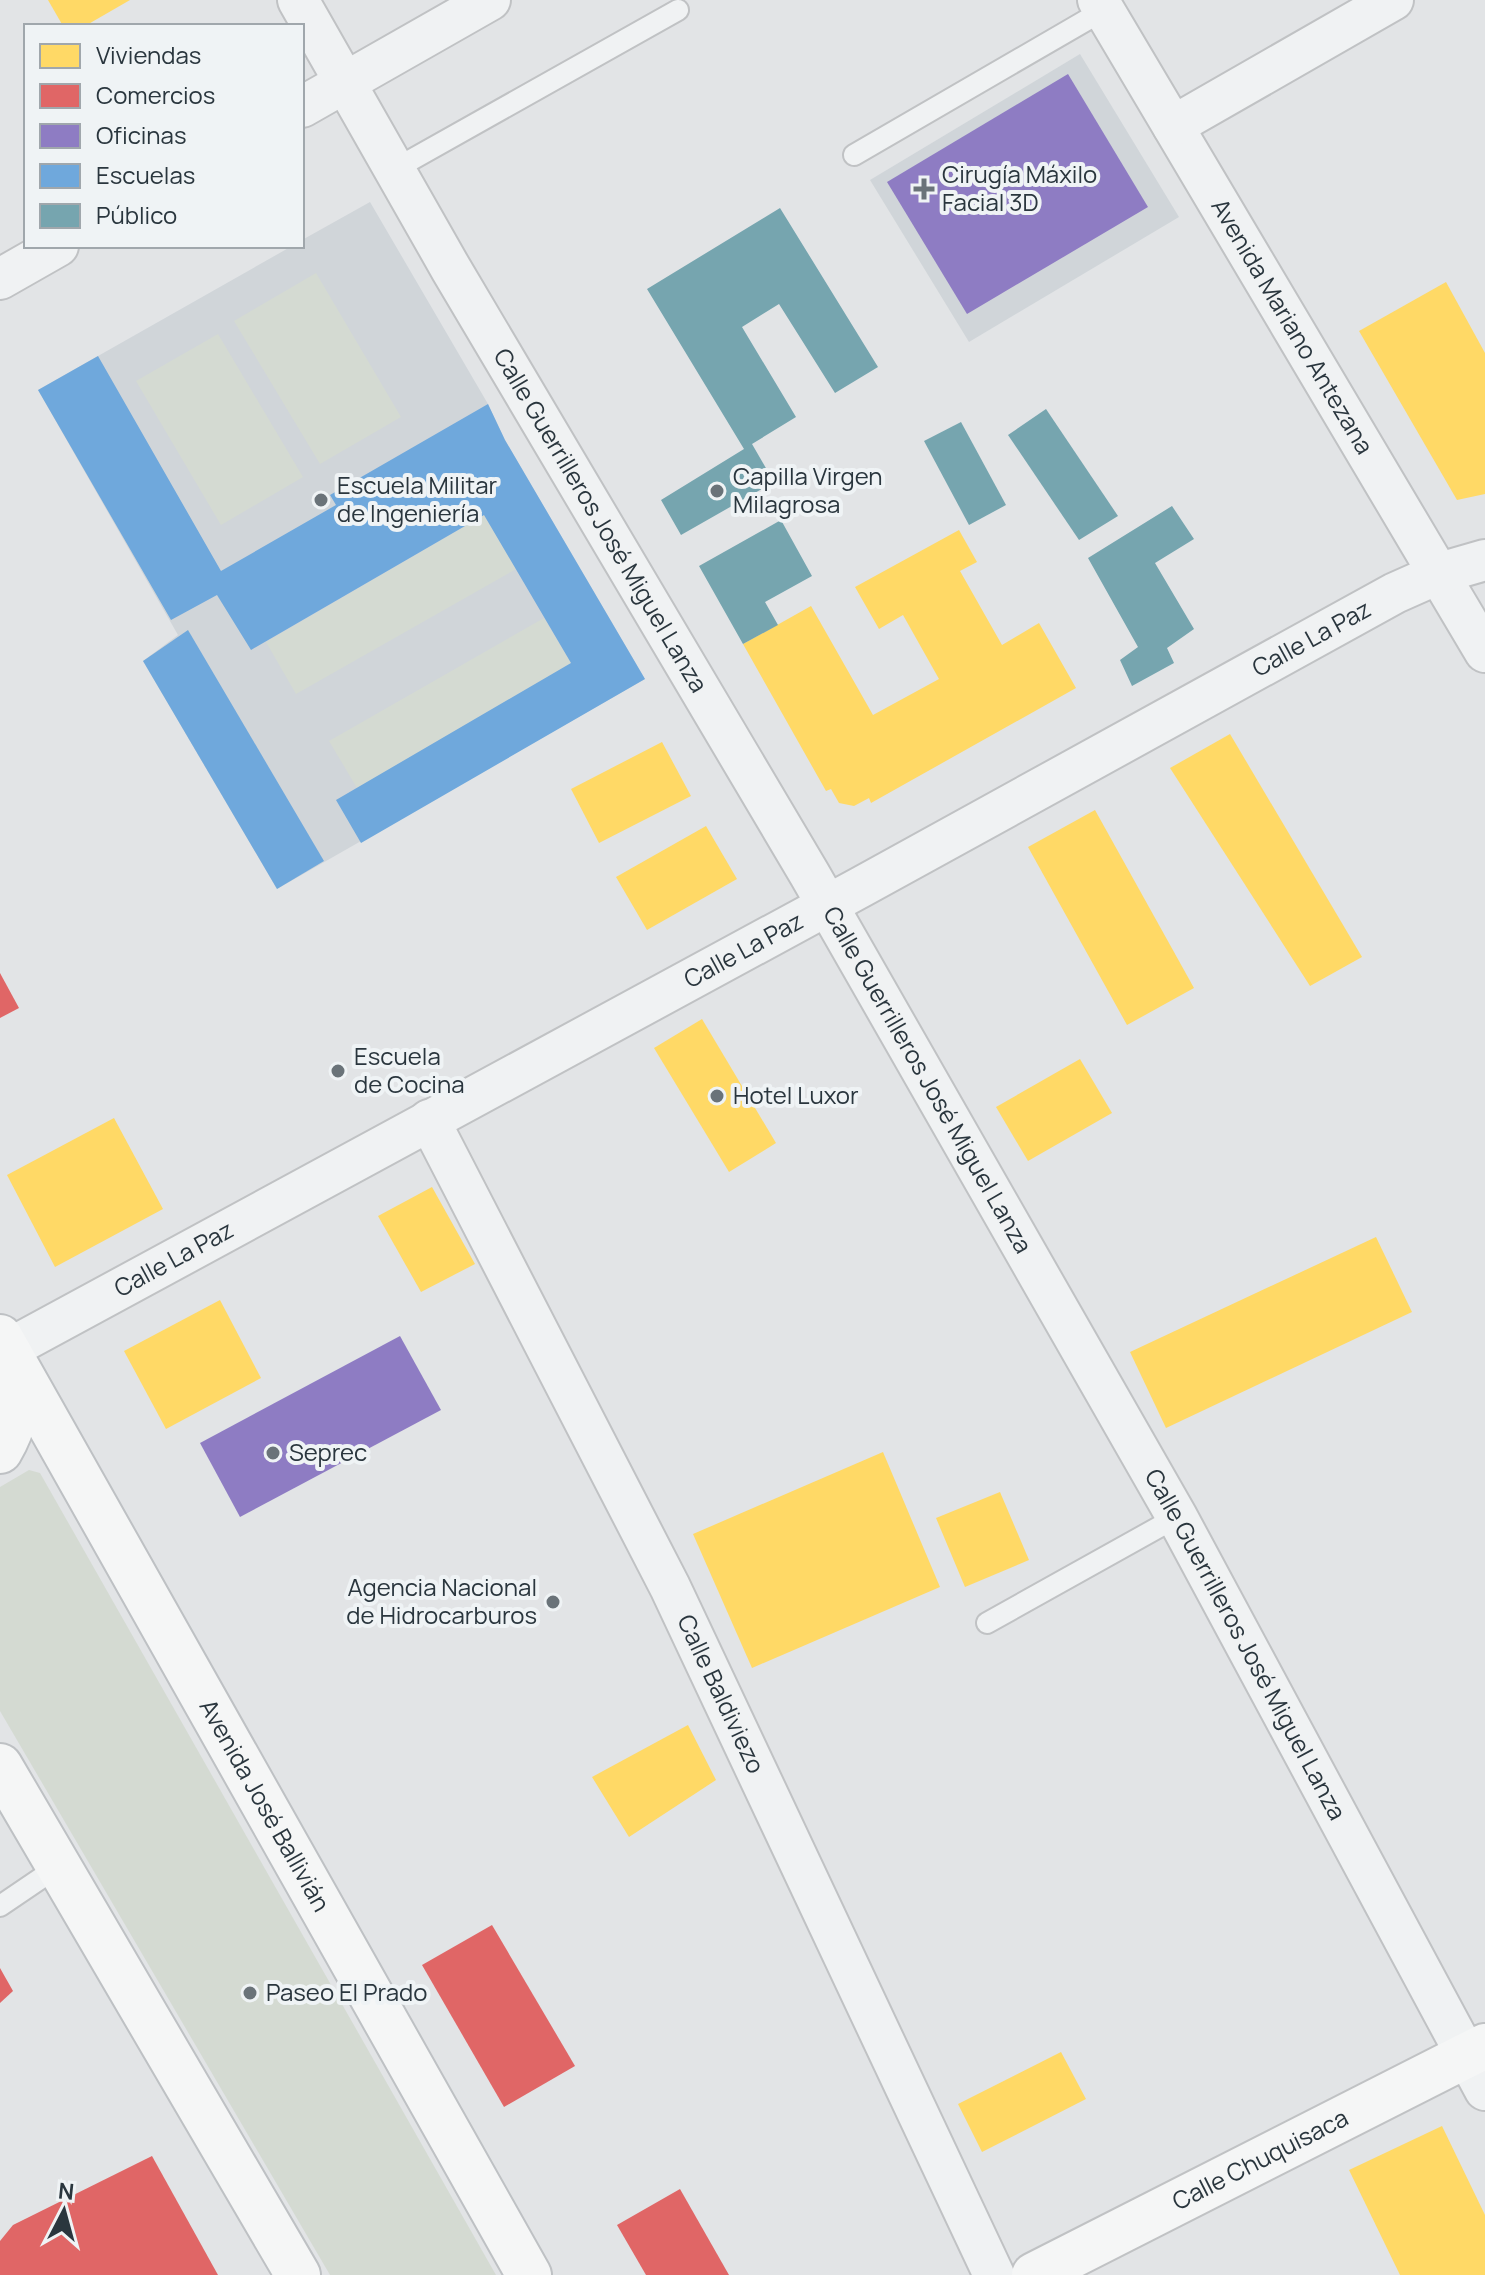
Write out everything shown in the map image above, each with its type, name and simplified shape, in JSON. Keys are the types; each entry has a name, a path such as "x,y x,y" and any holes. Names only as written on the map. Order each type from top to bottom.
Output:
{"main road":[{"path":"0,1451 13,1429 19,1401 9,1353"},
{"name":"Avenida José Ballivián","path":"9,1353 529,2275"},
{"path":"0,1766 298,2275"},
{"name":"Calle Chuquisaca","path":"1034,2275 1478,2064"}],"street":[{"name":"Calle Guerrilleros José Miguel Lanza","path":"298,0 451,269 827,906 1177,1517 1478,2064"},
{"path":"304,106 490,0"},
{"path":"1173,126 1393,0"},
{"name":"Avenida Mariano Antezana","path":"1101,5 1485,652"},
{"path":"0,279 54,248"},
{"name":"Calle La Paz","path":"9,1353 1395,593 1440,573 1485,560"},
{"name":"Calle Baldiviezo","path":"429,1120 670,1587 994,2275"}],"lane":[{"path":"854,155 1101,5"},
{"path":"395,169 678,10"},
{"path":"987,1623 1177,1517"},
{"path":"0,1906 59,1866"}],"shaded area":[{"path":"1080,54 1179,217 969,342 870,180"},
{"name":"Escuela Militar de Ingeniería","path":"370,202 645,679 277,889 143,661 178,635 38,390 288,248 304,248 304,239"},
{"path":"316,273 401,417 320,464 234,321"},
{"path":"218,334 303,477 221,525 136,381"},
{"path":"484,515 516,569 296,694 266,642"},
{"path":"544,618 571,663 357,788 329,741"},
{"name":"Paseo El Prado","path":"29,1470 40,1473 496,2275 330,2275 0,1711 0,1487"}],"building: Viviendas":[{"path":"48,0 130,0 88,24 62,24"},
{"path":"1446,282 1485,353 1485,494 1457,500 1359,331"},
{"path":"959,530 977,562 960,571 1002,645 1039,623 1076,688 871,803 869,798 854,806 839,803 831,789 826,791 743,644 811,606 873,715 939,679 903,615 879,629 855,587"},
{"path":"1230,734 1362,957 1310,986 1170,768"},
{"path":"662,742 691,796 599,843 571,789"},
{"path":"1095,810 1194,988 1127,1025 1028,847"},
{"path":"706,826 737,879 647,930 616,877"},
{"name":"Hotel Luxor","path":"702,1019 776,1143 729,1172 654,1048"},
{"path":"1080,1059 1112,1113 1028,1161 996,1107"},
{"path":"114,1118 163,1209 55,1267 7,1175"},
{"path":"432,1187 475,1264 421,1292 378,1216"},
{"path":"1376,1237 1412,1312 1166,1428 1130,1352"},
{"path":"220,1300 261,1378 166,1429 124,1351"},
{"path":"883,1452 940,1587 752,1668 693,1534"},
{"path":"1000,1492 1029,1560 965,1587 936,1518"},
{"path":"688,1725 716,1780 629,1837 592,1777"},
{"path":"1061,2052 1086,2099 982,2152 958,2104"},
{"path":"1442,2126 1485,2215 1485,2275 1400,2275 1349,2170"}],"building: Comercios":[{"path":"0,973 19,1008 0,1018"},
{"path":"492,1925 575,2066 504,2107 422,1965"},
{"path":"0,1968 13,1991 0,2003"},
{"path":"152,2156 218,2275 0,2275 0,2241 13,2225"},
{"path":"680,2189 729,2275 646,2275 617,2225"}],"building: Oficinas":[{"path":"1068,74 1148,207 967,314 887,182"},
{"path":"400,1336 441,1410 240,1517 200,1443"}],"building: Escuelas":[{"path":"98,356 221,571 336,505 330,495 488,404 505,440 645,679 361,843 336,800 571,663 484,515 251,650 217,595 171,620 38,390"},
{"path":"188,630 324,861 277,889 143,661"}],"building: Público":[{"path":"780,208 878,367 835,393 779,304 742,327 796,417 752,444 774,482 681,535 661,500 744,449 647,289"},
{"path":"1046,409 1118,516 1079,540 1008,435"},
{"path":"961,422 1006,505 969,525 924,441"},
{"path":"1172,506 1194,539 1155,563 1194,629 1167,648 1174,663 1132,686 1120,660 1138,647 1088,558"},
{"path":"781,520 812,576 765,602 778,625 743,644 699,566"}],"place":[{"name":"Cirugía Máxilo Facial 3D","path":"924,189"},
{"name":"Capilla Virgen Milagrosa","path":"717,491"},
{"name":"Escuela Militar de Ingeniería","path":"321,500"},
{"name":"Escuela de Cocina","path":"338,1071"},
{"name":"Hotel Luxor","path":"717,1096"},
{"name":"Seprec","path":"273,1453"},
{"name":"Agencia Nacional de Hidrocarburos","path":"553,1602"},
{"name":"Paseo El Prado","path":"250,1993"}]}
